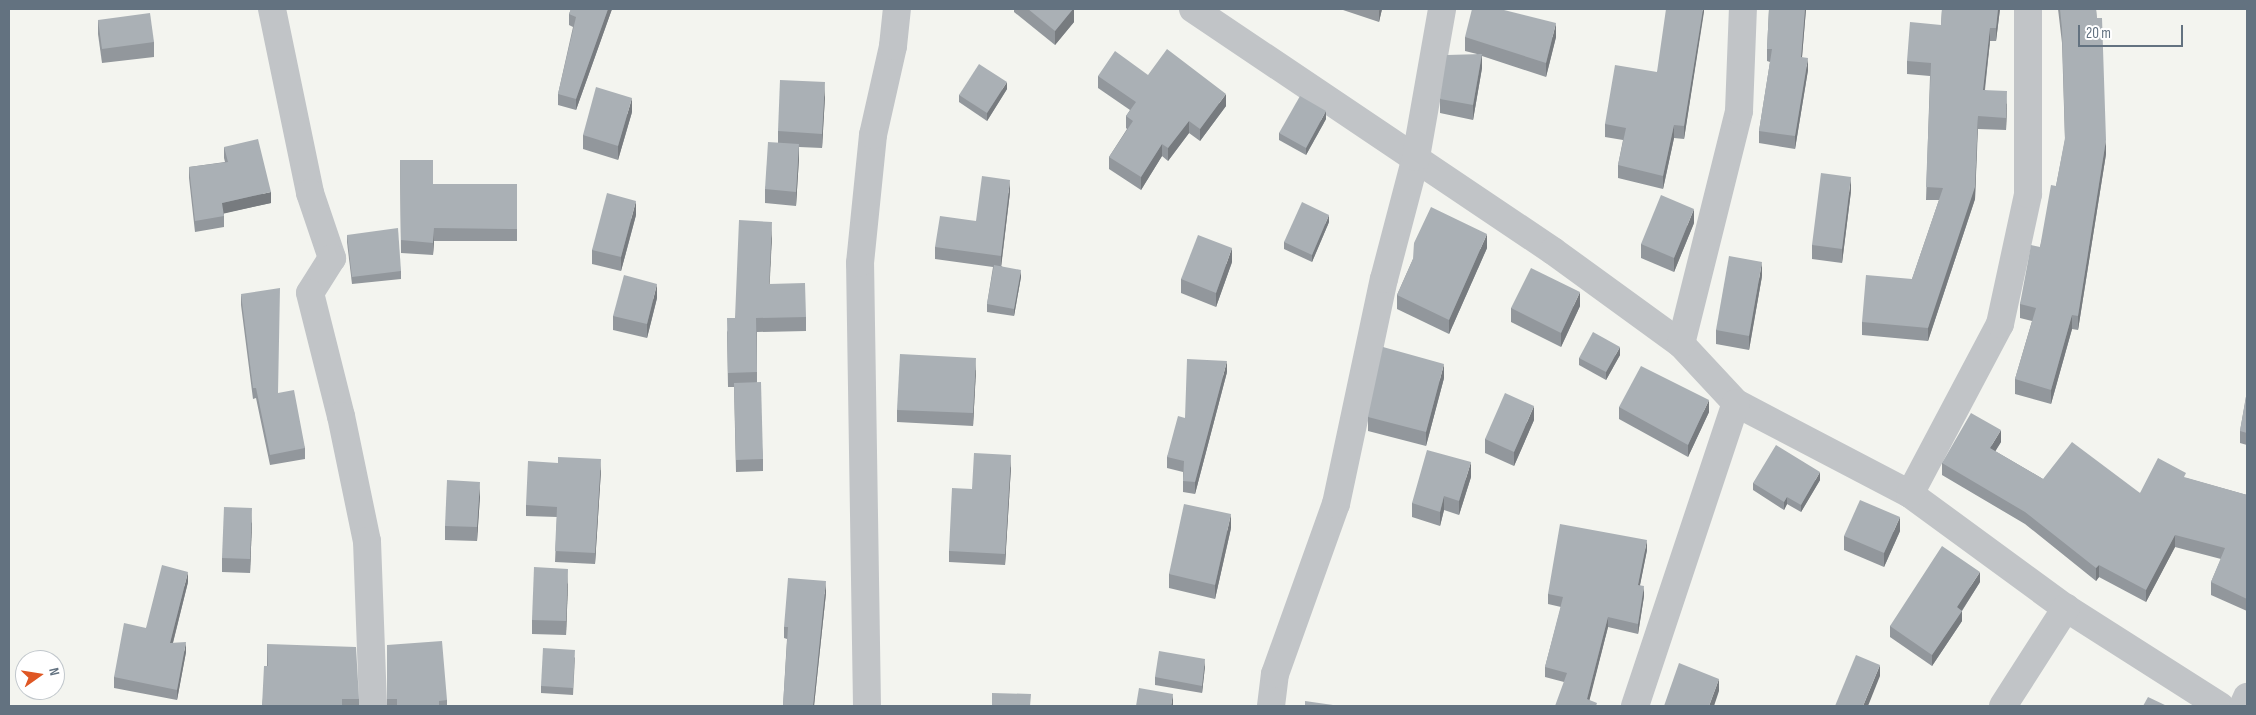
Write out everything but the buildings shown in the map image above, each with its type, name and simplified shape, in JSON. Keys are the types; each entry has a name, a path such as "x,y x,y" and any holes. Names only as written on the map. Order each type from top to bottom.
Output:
{"street":[{"path":"272,9 310,193 332,258 310,293 341,416 367,541 373,706"},
{"path":"868,706 860,263 873,135 893,46 897,9"},
{"path":"1193,9 1416,157 1681,344 1736,403 1910,494 2066,608 2220,706"},
{"path":"1271,706 1275,674 1336,504 1384,279 1416,157 1442,9"},
{"path":"1681,344 1739,111 1743,9"},
{"path":"1910,494 2000,324 2028,194 2028,9"},
{"path":"1635,706 1736,403"},
{"path":"2003,706 2066,608"},
{"path":"2243,706 2247,697"}]}
